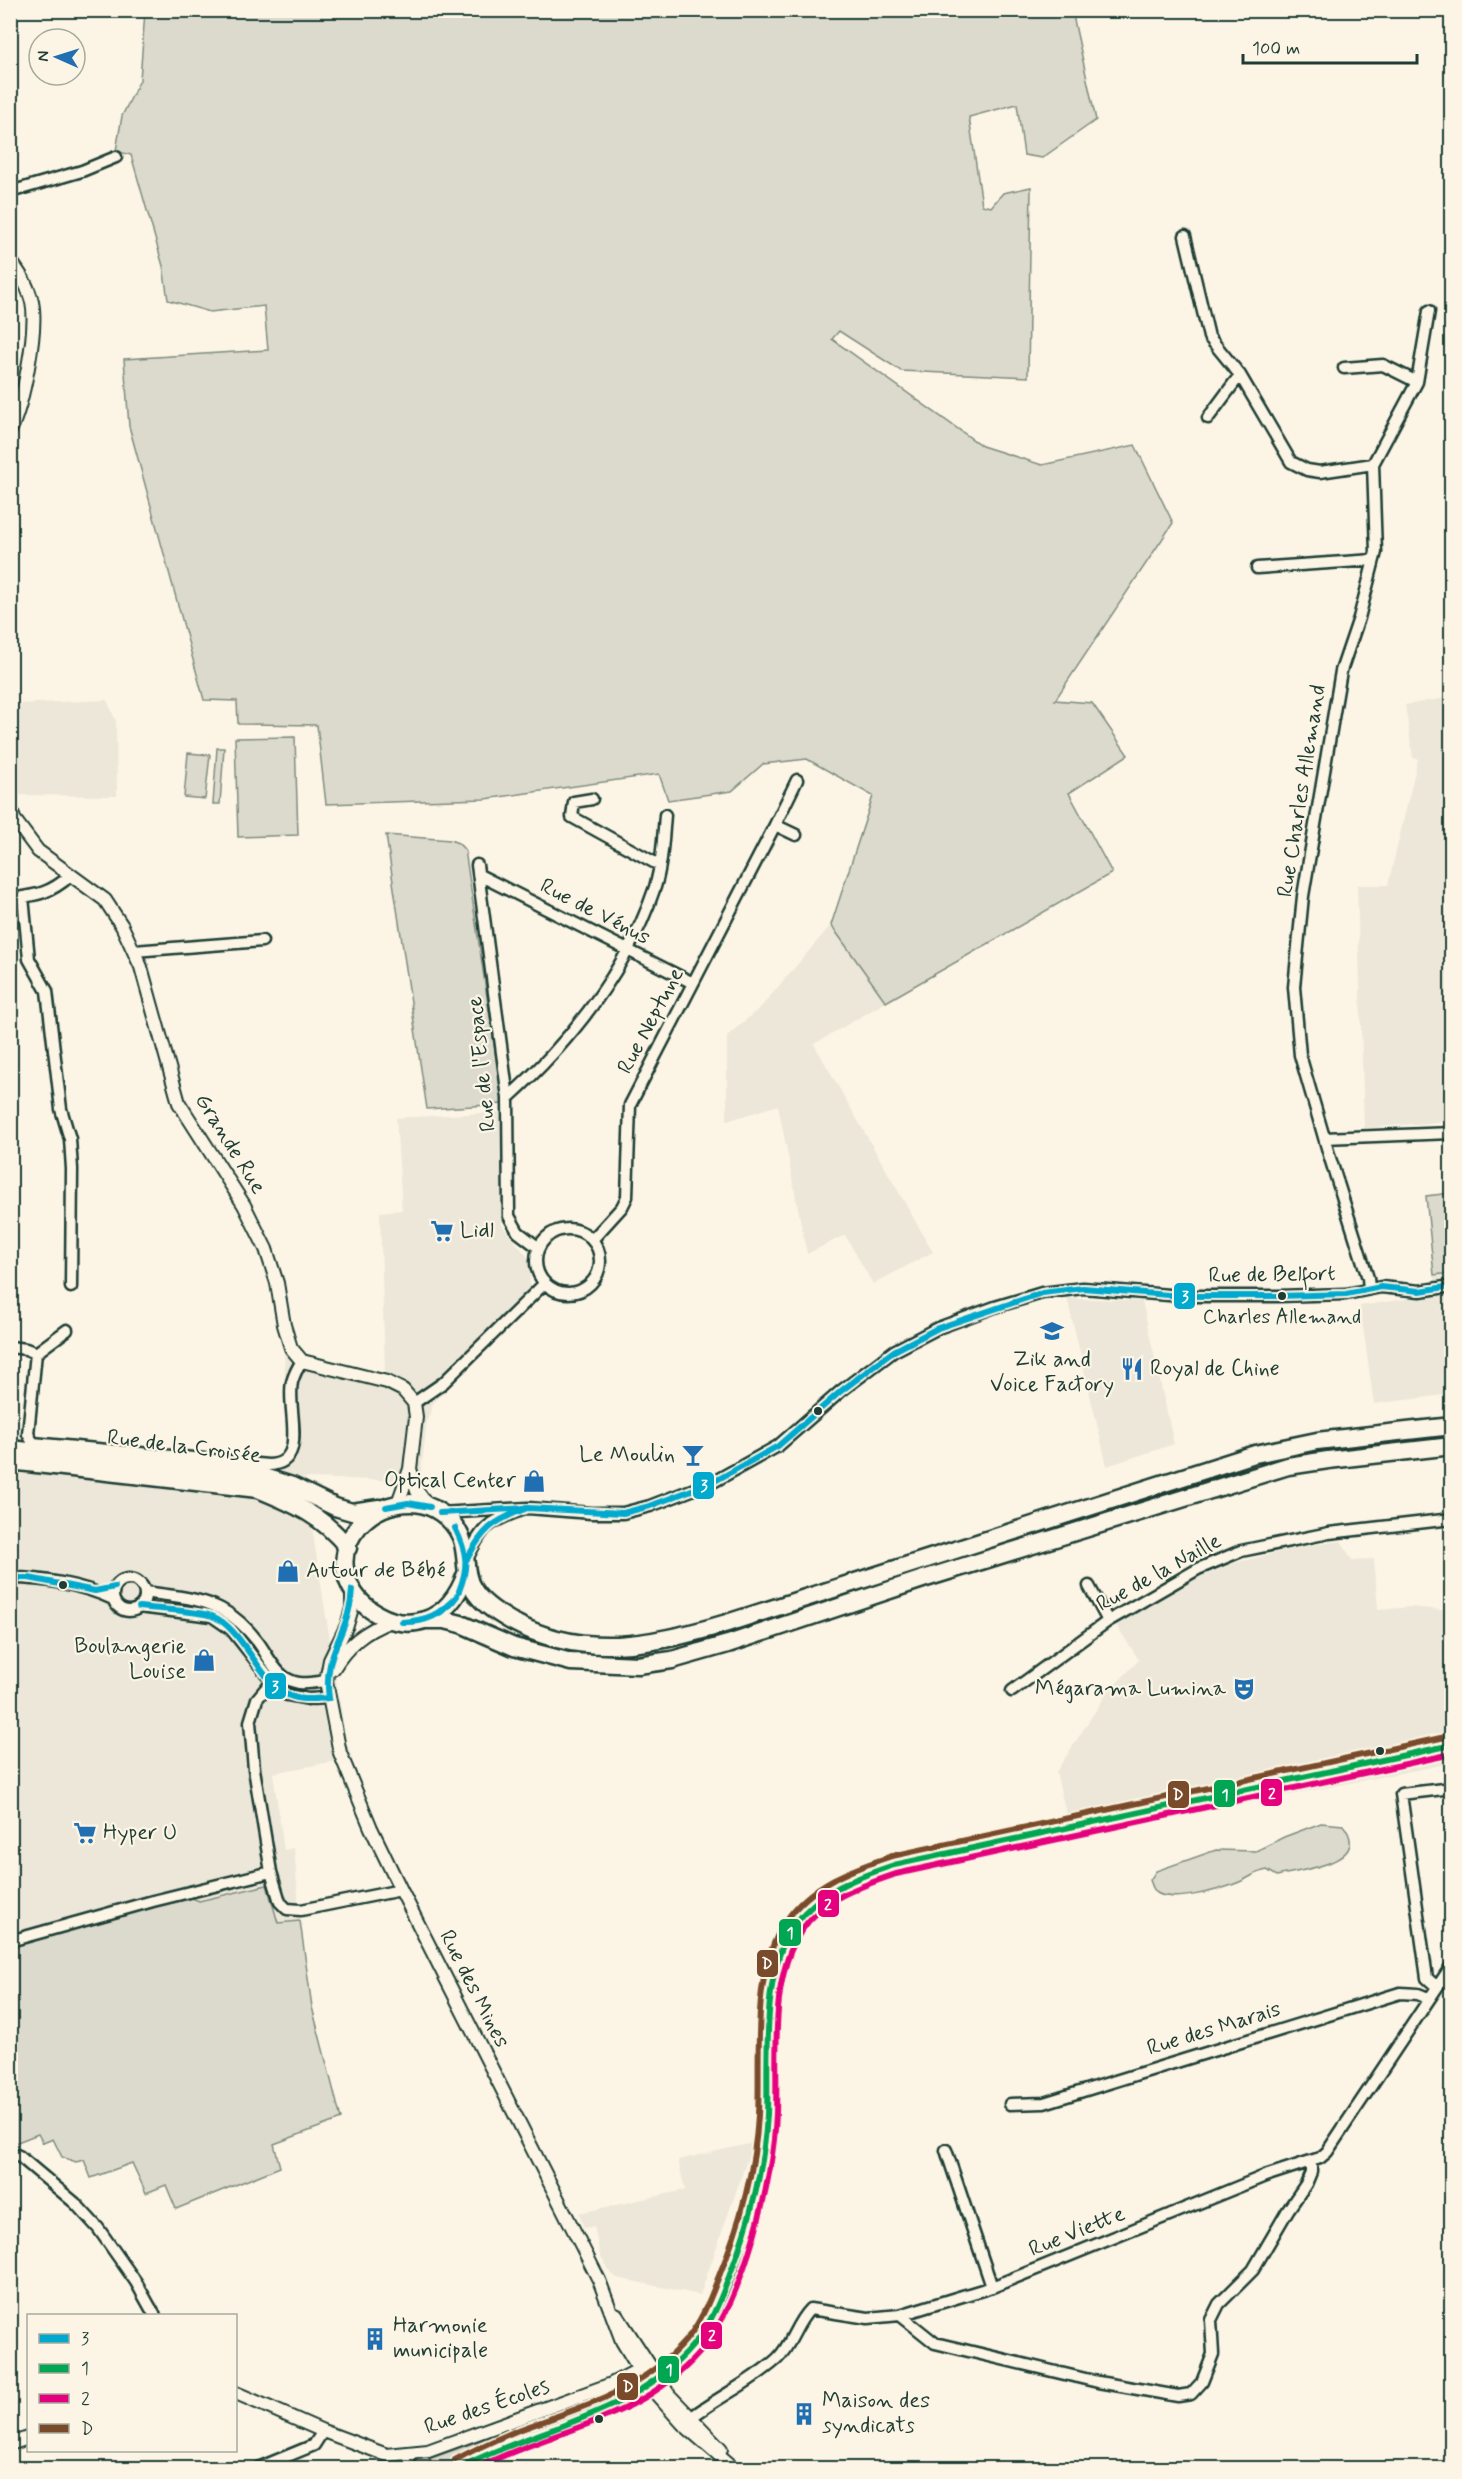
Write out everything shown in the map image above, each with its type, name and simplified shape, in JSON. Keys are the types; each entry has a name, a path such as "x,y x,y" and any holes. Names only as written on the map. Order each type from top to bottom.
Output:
{"main road":[{"path":"1452,1426 1317,1441 1255,1454 738,1620 660,1642 623,1646 555,1639 527,1629 500,1614 479,1598 466,1567 459,1533 435,1510 416,1503 391,1505 367,1517 355,1531 348,1548 346,1562 352,1590 368,1610 391,1621 406,1623 445,1620 461,1624 514,1647 571,1662 638,1665 672,1660 728,1644 923,1579 1288,1466 1452,1446"},
{"name":"Rue de la Croisée","path":"10,1449 260,1476 292,1486 335,1508 352,1512 391,1505"},
{"path":"10,1461 258,1489 294,1503 327,1524 348,1548"},
{"path":"426,1620 449,1605 460,1591 466,1567"}],"street":[{"path":"10,192 81,171 116,157"},
{"path":"1185,236 1209,337 1240,375 1291,462 1307,470 1320,471 1373,464 1417,382 1429,311"},
{"path":"10,260 27,287 33,317 24,389 17,417 10,430"},
{"path":"1344,368 1383,365 1417,382"},
{"path":"1208,418 1240,375"},
{"name":"Rue Charles Allemand","path":"1369,1289 1368,1278 1300,1055 1294,987 1303,896 1341,671 1374,560 1376,530 1373,464"},
{"path":"1257,568 1374,560"},
{"name":"Rue Neptune","path":"592,1240 622,1207 627,1197 630,1106 797,780"},
{"path":"592,799 574,802 572,817 659,866"},
{"name":"Grande Rue","path":"10,805 14,819 38,850 105,900 113,910 134,951 179,1103 255,1226 277,1283 284,1325 291,1348 302,1360"},
{"path":"508,1098 567,1040 629,951 655,886 665,815"},
{"path":"775,825 796,835"},
{"name":"Rue de Vénus","path":"478,870 693,983"},
{"name":"Rue de l'Espace","path":"478,870 508,1098 509,1216 518,1232 539,1248"},
{"path":"10,898 42,894 54,889 70,876"},
{"path":"23,897 29,959 47,990 61,1109 70,1139 71,1287"},
{"path":"134,951 262,941"},
{"path":"1324,1138 1452,1132"},
{"path":"559,1230 577,1230 592,1240 598,1250 600,1260 593,1281 585,1288 564,1293 554,1290 545,1283 537,1269 539,1248 544,1240 559,1230"},
{"path":"414,1403 443,1383 545,1283"},
{"name":"Rue de Belfort","path":"528,1508 612,1513 650,1506 715,1481 778,1446 841,1391 894,1351 938,1328 995,1306 1042,1293 1083,1288 1181,1296 1290,1296 1346,1294 1381,1287 1420,1291 1452,1286"},
{"path":"67,1330 36,1353 28,1434 33,1443 268,1466 279,1465 288,1460 292,1449 292,1383 302,1360 387,1382 403,1390 414,1403 416,1417 410,1469 391,1505"},
{"path":"10,1347 36,1353"},
{"path":"410,1469 417,1491 435,1510 528,1508"},
{"path":"466,1567 478,1535 494,1520 528,1508"},
{"name":"Rue de la Naille","path":"1012,1691 1108,1622 1198,1569 1241,1551 1329,1533 1452,1519"},
{"path":"10,1578 28,1578 95,1591 113,1599 124,1611 135,1610 139,1607 143,1602 145,1592 142,1586 134,1580 123,1580 115,1587 95,1591"},
{"path":"1089,1586 1108,1622"},
{"path":"113,1599 115,1587"},
{"name":"Rue des Mines","path":"352,1590 352,1608 347,1625 330,1660 326,1681 340,1753 357,1797 401,1890 598,2277 610,2306 643,2367 654,2384 687,2421 734,2469"},
{"path":"145,1592 209,1604 220,1609 244,1625 277,1671 287,1679 298,1683 326,1681 341,1656 353,1642 375,1627 391,1621"},
{"path":"139,1607 212,1616 231,1629 272,1681 287,1695 308,1699 328,1698"},
{"path":"272,1681 257,1699 250,1722 254,1769 271,1872 280,1902 287,1909 301,1910 401,1890"},
{"path":"459,2469 495,2451 614,2407 654,2384 674,2369 695,2345 715,2310 746,2235 757,2196 765,2140 770,1999 777,1961 790,1932 811,1905 831,1891 857,1878 894,1865 1452,1745"},
{"path":"1437,1986 1427,1978 1401,1794 1452,1788"},
{"path":"10,1941 271,1872"},
{"name":"Rue Viette","path":"687,2421 778,2358 789,2343 801,2318 810,2309 868,2318 900,2315 992,2287 1265,2176 1311,2162 1327,2152 1452,1965"},
{"name":"Rue des Marais","path":"1010,2104 1044,2103 1400,1993 1418,1994 1428,1998"},
{"path":"946,2150 992,2287"},
{"path":"10,2152 26,2162 87,2216 122,2261 154,2314"},
{"path":"900,2315 934,2343 1098,2382 1178,2396 1191,2394 1202,2382 1213,2354 1211,2320 1219,2304 1253,2270 1306,2184 1311,2172 1311,2162"},
{"name":"Rue des Écoles","path":"237,2393 322,2431 387,2455 428,2451 609,2385 643,2367"},
{"name":"Rue des Mines","path":"687,2421 739,2469"},
{"path":"258,2469 314,2445 322,2431"},
{"path":"10,2444 27,2438"},
{"path":"406,2469 412,2452"}],"shaded area":[{"path":"145,11 1072,11 1096,120 1042,158 1024,155 1017,104 969,117 982,205 991,207 1003,193 1031,187 1028,377 901,371 839,331 832,339 982,446 1042,465 1135,445 1173,523 1055,700 1092,703 1128,755 1069,793 1112,873 886,1002 831,925 873,796 807,759 763,764 732,791 668,800 659,774 485,799 326,804 317,725 238,724 237,701 204,700 129,426 124,359 268,350 264,306 210,312 168,300 163,266 131,155 116,151 122,116 140,80"},
{"path":"1451,697 1451,1121 1364,1128 1357,885 1388,885 1418,759 1413,758 1405,705"},
{"path":"107,700 116,721 117,796 17,795 16,704"},
{"path":"295,737 298,835 238,837 235,738"},
{"path":"217,748 224,748 220,804 213,804"},
{"path":"188,753 210,755 205,799 184,797"},
{"path":"386,835 450,840 458,843 465,850 503,1104 427,1109"},
{"path":"831,925 886,1002 814,1044 933,1252 873,1284 845,1235 807,1254 778,1105 727,1121 727,1036 761,1007"},
{"path":"501,1112 502,1225 530,1260 529,1310 434,1402 427,1421 420,1481 304,1478 346,1741 352,1758 273,1773 284,1850 294,1848 300,1921 278,1923 267,1885 199,1901 190,1897 11,1946 11,1438 289,1465 284,1350 385,1373 380,1212 402,1210 396,1118"},
{"path":"1451,1193 1451,1273 1434,1275 1426,1196"},
{"path":"1451,1273 1451,1394 1374,1404 1360,1306 1437,1294 1434,1275"},
{"path":"1067,1298 1142,1301 1174,1444 1107,1466"},
{"path":"1341,1541 1352,1560 1374,1559 1378,1610 1411,1607 1451,1611 1451,1763 1072,1838 1056,1772 1107,1693 1139,1660 1115,1623 1180,1586 1234,1563 1300,1547"},
{"path":"1321,1823 1343,1825 1350,1838 1349,1848 1342,1856 1316,1867 1277,1876 1267,1870 1229,1886 1174,1897 1157,1893 1150,1880 1156,1871 1216,1850 1256,1851"},
{"path":"267,1885 278,1923 300,1921 312,2007 341,2119 274,2144 280,2167 176,2209 166,2185 146,2193 132,2163 91,2178 84,2160 76,2162 62,2157 53,2139 43,2143 38,2134 15,2143 11,2142 11,1946 190,1897 199,1901"},
{"path":"753,2143 700,2295 617,2278 611,2273 600,2255 594,2226 584,2228 579,2213 685,2190 678,2160"},
{"path":"567,2409 568,2416 475,2451 447,2468 435,2468 429,2459"}],"transit line":[{"name":"3","path":"440,1513 528,1508 623,1513 650,1506 715,1481 778,1446 841,1391 894,1351 938,1328 1042,1293 1083,1288 1181,1296 1278,1296 1346,1294 1381,1287 1420,1291 1452,1286"},
{"name":"3","path":"386,1507 408,1503 430,1507"},
{"name":"3","path":"467,1559 478,1540 490,1527 525,1509"},
{"name":"3","path":"455,1528 465,1559 459,1591"},
{"name":"3","path":"10,1578 29,1578 95,1591 115,1587"},
{"name":"3","path":"139,1607 187,1611 212,1616 223,1622 243,1643 278,1689 298,1698 329,1698 329,1667 347,1619 352,1590"},
{"name":"3","path":"402,1622 418,1621 440,1613 457,1596"},
{"name":"3","path":"402,1622 419,1620 432,1615 457,1596"},
{"name":"D","path":"455,2460 516,2431 585,2406 628,2386 667,2359 695,2327 707,2305 725,2261 750,2179 758,2115 762,1989 767,1965 786,1921 807,1897 847,1873 892,1856 1450,1736"},
{"name":"1","path":"459,2468 583,2418 643,2388 669,2369 705,2330 718,2304 736,2257 749,2218 763,2157 767,2115 769,2016 776,1966 784,1943 795,1924 827,1894 852,1881 894,1865 1452,1745"},
{"name":"2","path":"477,2468 506,2454 595,2421 650,2394 676,2375 700,2352 716,2330 742,2272 753,2238 769,2171 776,2113 777,2019 784,1972 791,1950 801,1931 820,1910 869,1883 896,1874 1452,1754"}],"place":[{"name":"Lidl","path":"442,1231"},
{"name":"Charles Allemand","path":"1282,1296"},
{"name":"Zik and Voice Factory","path":"1052,1331"},
{"name":"Royal de Chine","path":"1132,1369"},
{"name":"Le Moulin","path":"693,1455"},
{"name":"Optical Center","path":"534,1481"},
{"name":"Autour de Bébé","path":"288,1571"},
{"name":"Boulangerie Louise","path":"204,1660"},
{"name":"Mégarama Lumina","path":"1244,1689"},
{"name":"Hyper U","path":"85,1833"},
{"name":"Harmonie municipale","path":"375,2339"},
{"name":"Maison des syndicats","path":"804,2414"}]}
